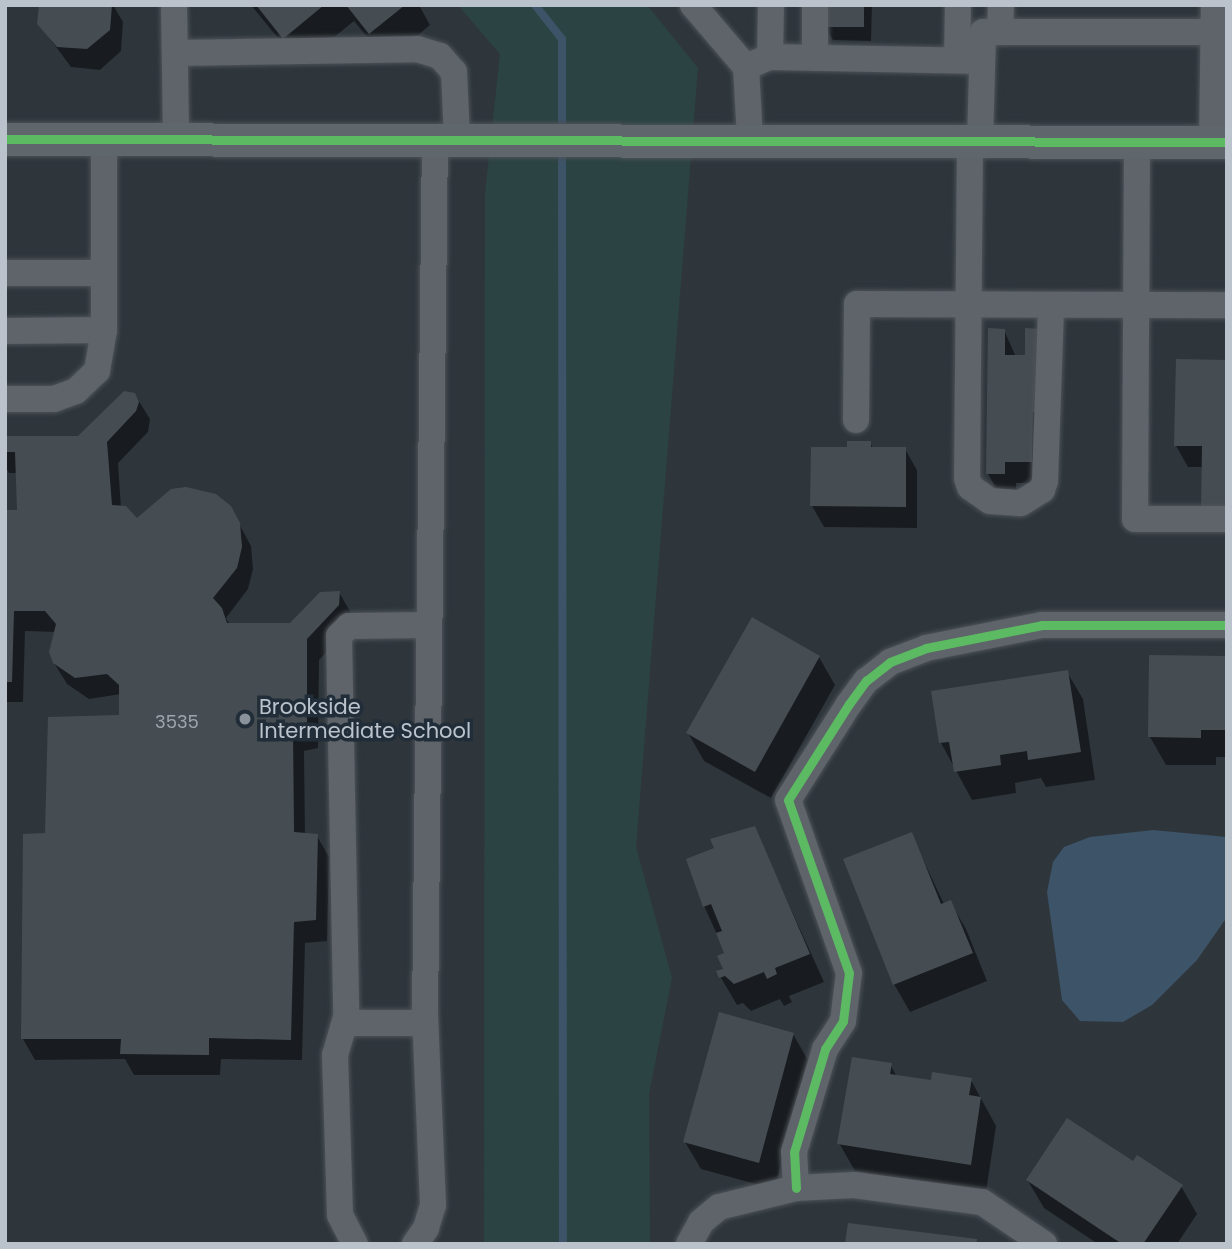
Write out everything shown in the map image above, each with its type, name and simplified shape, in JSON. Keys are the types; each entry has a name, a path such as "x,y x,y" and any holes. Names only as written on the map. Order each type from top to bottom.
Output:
{"main road":[{"path":"5,139 499,138 1219,142"}],"street":[{"path":"174,5 176,139"},
{"path":"694,5 746,67 750,139"},
{"path":"770,57 771,5"},
{"path":"815,5 816,58"},
{"path":"958,5 970,60 975,142 968,304 967,478 979,495 1005,503 1021,503 1042,490 1048,470 1051,305"},
{"path":"1000,32 1001,5"},
{"path":"1214,5 1220,32 1219,142"},
{"path":"970,60 983,32 1220,32"},
{"path":"175,53 417,49 440,56 454,72 446,138 427,625 425,1016 433,1205 426,1228 415,1244"},
{"path":"746,67 770,57 970,60"},
{"path":"5,399 54,399 76,391 97,371 104,330 104,139"},
{"path":"1137,142 1135,519 1227,519"},
{"path":"5,273 103,273"},
{"path":"856,419 857,304 1227,305"},
{"path":"5,331 104,330"},
{"path":"355,1244 348,1238 340,1215 335,1055 346,1017 339,636 349,626 427,625"},
{"path":"796,1188 794,1153 825,1049 843,1021 849,973 788,800 866,681 890,662 926,648 1042,625 1227,625"},
{"path":"346,1017 353,1023 418,1023 425,1016"},
{"path":"689,1244 701,1222 719,1207 796,1188 853,1185 982,1202 1044,1244"}],"green space":[{"path":"458,5 647,5 698,68 636,847 672,978 649,1094 650,1244 484,1244 485,194 500,54"}],"water":[{"path":"1153,830 1227,837 1227,917 1197,960 1152,1005 1123,1022 1080,1021 1062,1000 1047,892 1053,862 1064,847 1090,837"}],"building":[{"path":"39,5 112,5 110,30 87,49 57,47 37,24"},
{"path":"256,5 324,5 283,39"},
{"path":"346,5 405,5 369,34"},
{"path":"824,5 864,5 864,27 824,27"},
{"path":"988,328 1005,329 1005,355 1025,355 1025,328 1041,329 1040,412 1033,412 1032,462 1005,462 1005,474 986,474"},
{"path":"1176,359 1227,360 1227,510 1201,509 1202,446 1174,446"},
{"name":"Brookside Intermediate School","path":"124,391 135,393 139,402 136,411 107,442 112,505 126,506 137,518 171,489 186,487 216,494 231,506 240,523 242,547 237,568 213,598 222,608 227,623 290,623 320,592 340,591 339,605 307,639 307,727 293,730 294,832 318,834 316,920 294,922 291,1040 209,1038 209,1055 120,1054 121,1039 21,1039 23,834 45,833 48,717 119,715 119,685 107,674 75,678 53,663 49,652 56,624 45,611 14,611 12,682 5,682 5,510 17,510 15,452 5,452 5,436 78,436"},
{"path":"847,441 871,441 871,447 906,447 906,507 810,506 811,447 847,447"},
{"path":"752,617 820,656 755,772 686,733"},
{"path":"1149,655 1227,656 1227,730 1201,730 1201,738 1148,737"},
{"path":"1068,670 1081,752 1028,760 1027,751 1000,755 1001,765 954,772 949,742 939,743 931,691"},
{"path":"755,826 810,954 775,968 777,974 767,979 764,972 734,984 725,976 719,978 716,971 723,969 717,956 724,953 716,933 722,931 711,904 703,907 686,859 714,848 710,839"},
{"path":"912,832 941,904 951,900 973,953 893,985 843,859"},
{"path":"719,1012 794,1033 759,1163 683,1142"},
{"path":"852,1057 892,1063 890,1074 931,1080 932,1072 972,1078 969,1095 981,1097 971,1165 837,1144"},
{"path":"1067,1118 1133,1161 1137,1155 1183,1185 1143,1244 1122,1244 1026,1180"},
{"path":"848,1223 977,1239 976,1244 845,1244"}],"waterway":[{"path":"535,5 562,39 562,132"},
{"path":"562,149 563,1244"}],"cycle path":[{"path":"5,139 1227,142"},
{"path":"796,1188 794,1152 825,1049 843,1021 849,973 788,800 866,681 890,662 926,648 1042,625 1227,625"}],"place":[{"name":"Brookside Intermediate School","path":"245,719"}]}
